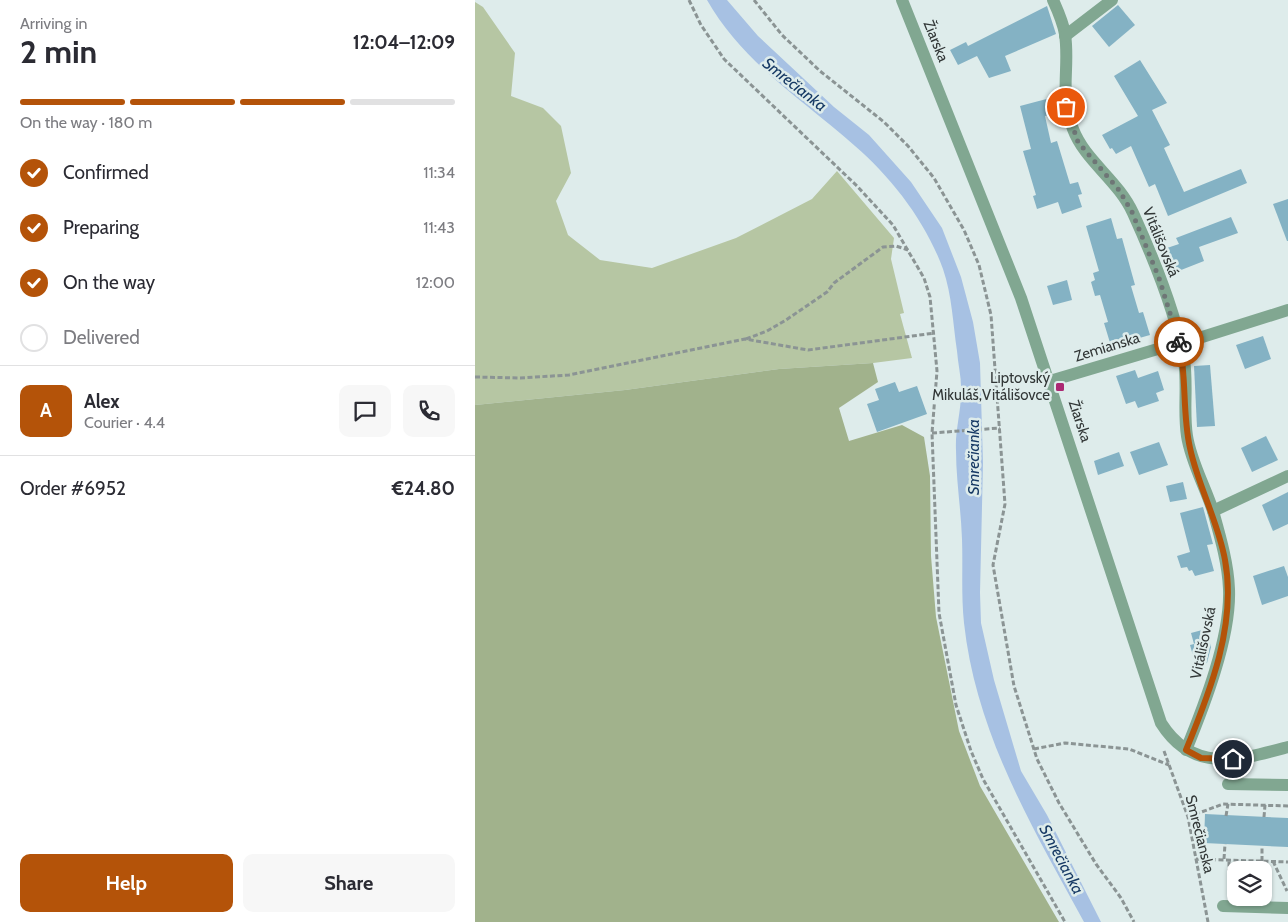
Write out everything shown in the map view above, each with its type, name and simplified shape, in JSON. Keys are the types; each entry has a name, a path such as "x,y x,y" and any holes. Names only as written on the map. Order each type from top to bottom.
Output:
{"street":[{"name":"Žiarska","path":"902,0 996,232 1050,381 1161,723 1169,735 1186,750 1201,758 1215,760 1233,759 1288,747"},
{"name":"Vitálišovská","path":"1053,0 1065,36 1064,83 1066,107 1072,127 1078,142 1119,190 1132,212 1159,278 1180,344 1184,360 1187,434 1192,456 1213,511 1225,560 1229,590 1228,615 1206,702 1186,750"},
{"path":"1065,36 1111,0"},
{"name":"Zemianska","path":"1050,381 1180,344 1288,310"},
{"path":"1213,511 1288,476"},
{"path":"1228,784 1288,785"},
{"path":"1223,906 1288,908"}],"path":[{"path":"689,0 701,24 724,59 857,186 893,225 924,278 931,297 937,371 932,432 939,613 956,705 971,751 983,779 1065,922"},
{"path":"754,0 782,35 807,59 908,146 934,178 964,230 979,265 991,315 1005,504 993,565 1014,686 1034,749 1059,803 1096,864 1121,898 1134,922"},
{"path":"475,377 520,378 569,375 745,339 767,331 787,320 827,292 834,283 883,247 895,246 908,250"},
{"path":"745,339 808,350 935,334"},
{"path":"932,432 1000,428"},
{"name":"Smrečianska","path":"1161,723 1162,744 1188,817 1208,922"},
{"path":"1034,749 1065,743 1129,749 1169,765"},
{"path":"1188,817 1228,804 1288,806"},
{"path":"1226,816 1228,804"},
{"path":"1264,817 1265,805"},
{"path":"1224,859 1225,844"},
{"path":"1262,846 1262,860"},
{"path":"1196,858 1288,862"},
{"path":"1273,861 1287,891"}],"green space":[{"path":"475,2 483,7 515,53 511,96 543,108 561,126 571,173 556,201 568,235 600,260 652,268 736,238 812,199 837,171 894,238 891,259 904,313 900,314 912,358 873,363 779,369 625,390 475,405"},
{"path":"873,363 878,382 839,408 849,441 902,425 924,437 930,476 931,556 936,617 959,731 980,786 1059,922 475,922 475,405 625,390 779,369"}],"water":[{"name":"Smrečianka","path":"707,0 727,0 758,36 834,107 869,135 911,182 942,228 961,277 973,322 980,363 983,463 981,623 994,680 1021,771 1047,815 1101,922 1084,922 1026,815 994,741 970,664 963,612 962,539 956,461 961,382 948,289 936,252 907,202 882,172 855,146 755,61 721,22"}],"building":[{"path":"1118,5 1135,25 1109,47 1092,26"},
{"path":"1047,6 1056,34 1005,56 1011,71 989,78 977,56 958,65 950,50 966,42 968,46"},
{"path":"1140,60 1167,103 1152,110 1170,145 1164,148 1184,192 1241,169 1247,183 1168,216 1155,184 1149,187 1131,146 1116,154 1112,148 1110,149 1102,135 1138,116 1114,76"},
{"path":"1054,97 1058,113 1045,116 1051,143 1057,141 1070,184 1078,182 1082,194 1078,195 1082,207 1062,214 1058,202 1037,209 1033,196 1036,195 1023,151 1031,149 1020,106"},
{"path":"1288,199 1288,241 1287,241 1273,204"},
{"path":"1231,217 1238,233 1199,247 1204,261 1176,272 1167,248 1179,244 1176,238"},
{"path":"1111,218 1117,239 1122,238 1135,285 1131,286 1139,313 1143,312 1150,335 1111,346 1104,323 1108,322 1100,295 1095,296 1091,282 1095,280 1093,273 1099,271 1086,226"},
{"path":"1067,280 1072,300 1053,305 1047,286"},
{"path":"1263,336 1271,359 1245,369 1236,345"},
{"path":"1210,365 1215,426 1197,427 1194,366"},
{"path":"1135,370 1138,378 1158,371 1164,390 1156,393 1159,401 1138,408 1135,401 1126,404 1116,376"},
{"path":"895,382 899,392 917,386 927,414 877,432 867,404 879,400 875,389"},
{"path":"1266,436 1278,460 1252,472 1241,448"},
{"path":"1159,442 1168,465 1139,475 1130,452"},
{"path":"1119,452 1124,466 1098,475 1094,461"},
{"path":"1183,482 1187,499 1170,502 1166,486"},
{"path":"1288,492 1288,524 1273,531 1262,505"},
{"path":"1203,507 1213,544 1207,545 1214,571 1195,576 1192,570 1189,571 1187,567 1181,568 1177,556 1190,552 1180,513"},
{"path":"1284,566 1288,577 1288,596 1262,605 1253,576"},
{"path":"1206,629 1211,647 1207,663 1196,666 1190,645 1194,644 1191,633"},
{"path":"1205,814 1288,818 1288,847 1204,843"}],"way so far":[{"path":"1066,107 1078,142 1089,157 1107,174 1132,212 1159,278 1179,342"}],"place":[{"name":"Liptovský Mikuláš,Vitálišovce","path":"1060,387"}],"route":[{"path":"1179,342 1184,360 1187,434 1192,456 1213,511 1225,560 1229,590 1228,615 1216,666 1206,702 1186,750 1201,758 1215,760 1233,759"}]}
